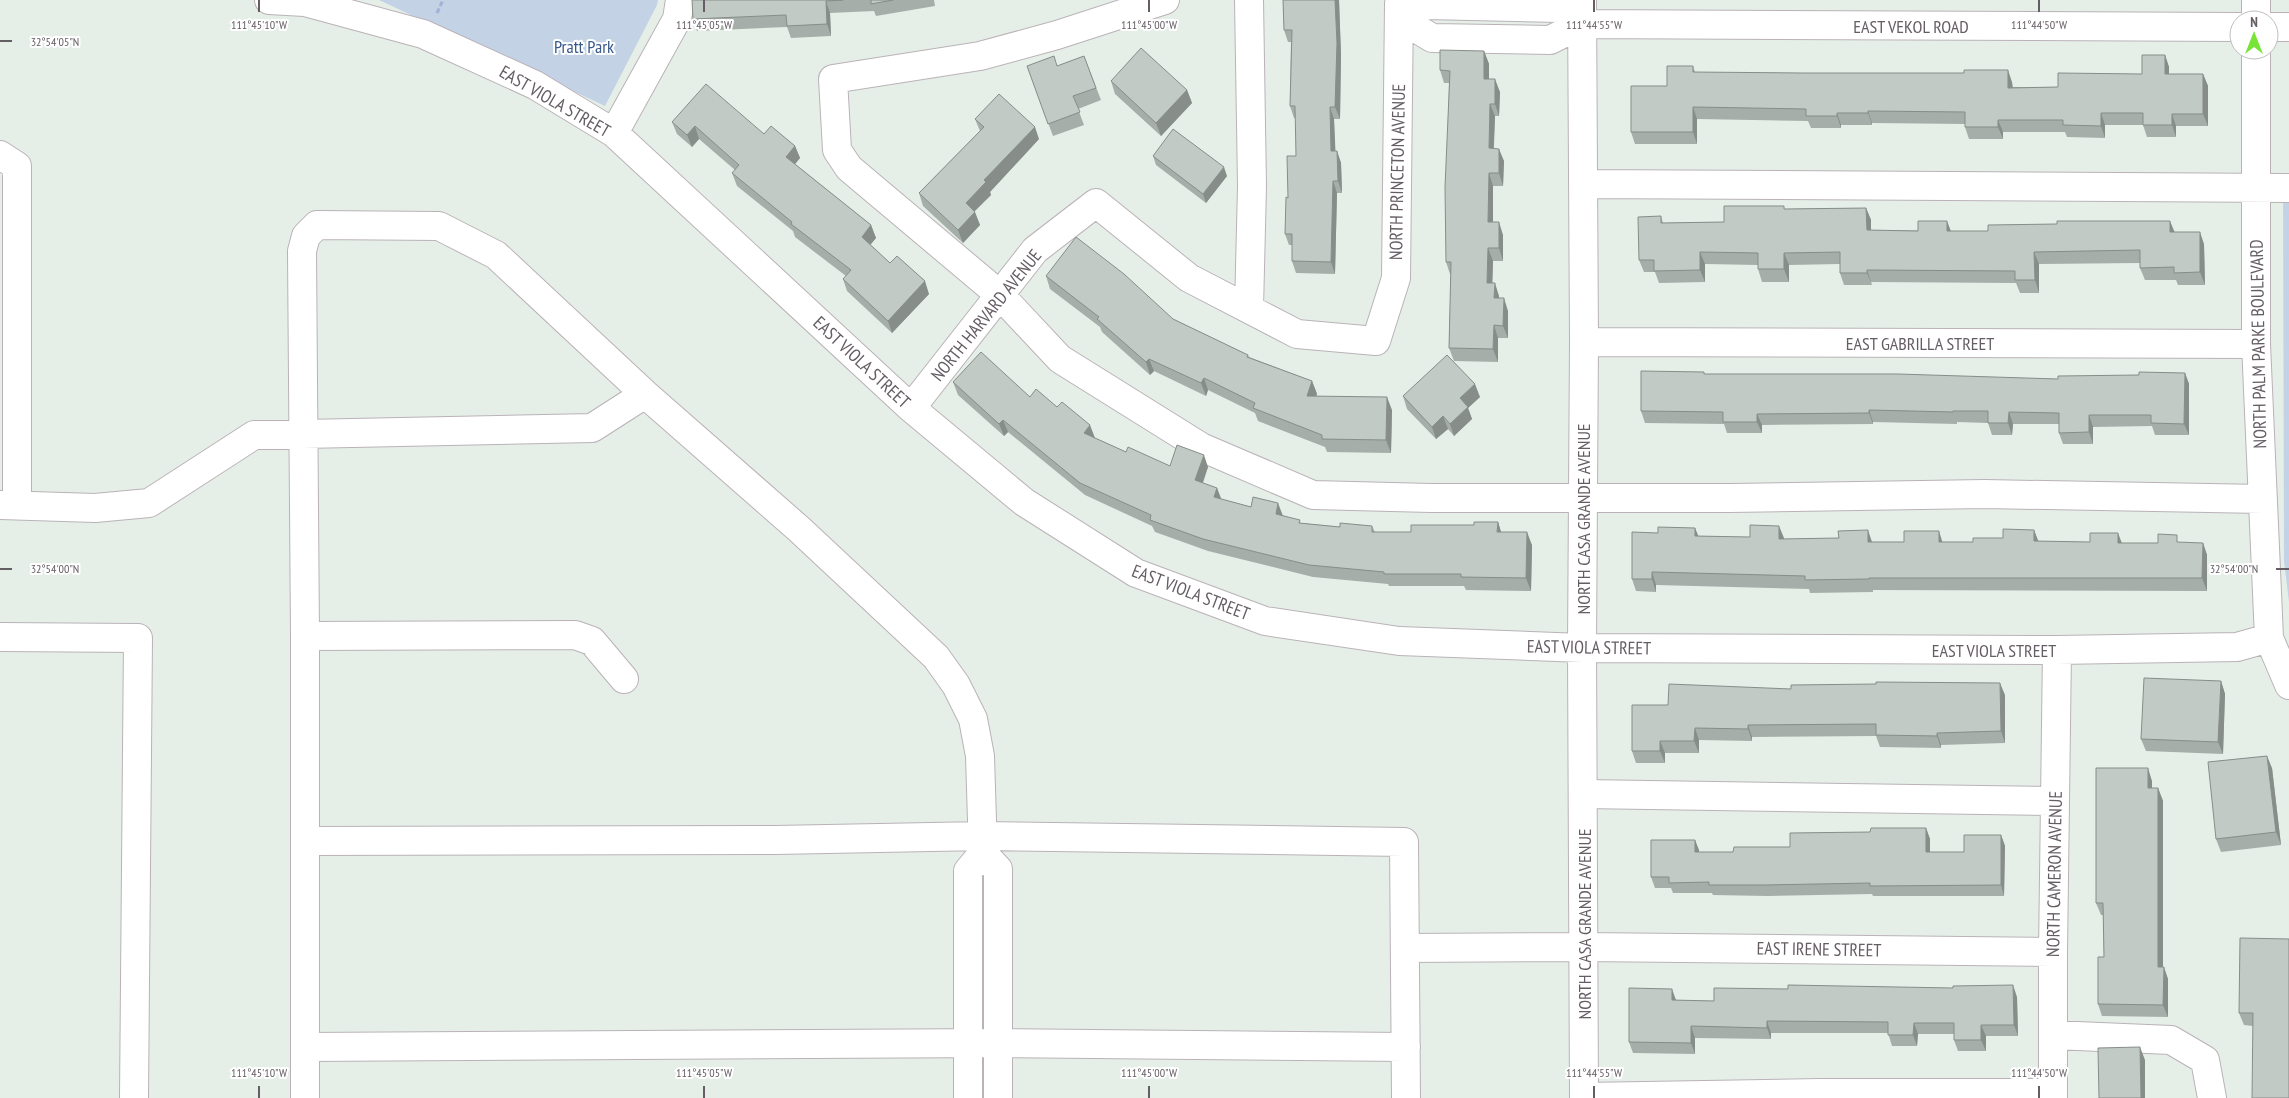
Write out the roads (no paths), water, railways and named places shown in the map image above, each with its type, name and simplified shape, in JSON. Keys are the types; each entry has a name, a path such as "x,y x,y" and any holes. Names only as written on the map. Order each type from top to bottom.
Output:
{"street":[{"name":"EAST VIOLA STREET","path":"269,0 305,2 423,34 535,85 614,133 911,408 1024,502 1136,573 1265,621 1399,641 1582,648 2057,650 2237,647 2269,638"},
{"path":"614,133 677,20 680,0"},
{"path":"1165,0 1058,35 980,56 833,79 837,150 849,168 1000,295 1060,359 1201,448 1314,495 1431,498 1583,498 1985,494 2263,499"},
{"path":"1249,0 1252,186 1249,309"},
{"path":"1399,9 1427,5 1560,8 1582,12"},
{"name":"NORTH PRINCETON AVENUE","path":"1376,342 1396,278 1399,9"},
{"name":"EAST VEKOL ROAD","path":"1582,12 2229,27"},
{"name":"NORTH CASA GRANDE AVENUE","path":"1582,12 1584,1097"},
{"name":"NORTH PALM PARKE BOULEVARD","path":"2256,60 2256,344 2269,638"},
{"path":"0,155 17,166 8,505 95,508 149,503 254,435 592,428 646,394"},
{"path":"1583,184 2289,188"},
{"name":"NORTH HARVARD AVENUE","path":"911,408 1035,250 1096,202 1188,278 1297,334 1376,342"},
{"path":"305,1098 306,841 302,251 306,236 317,224 439,226 496,255 646,394 799,529 936,657 956,685 973,719 980,756 983,845 998,869 998,1098"},
{"name":"EAST GABRILLA STREET","path":"1584,342 2256,344"},
{"path":"305,636 575,635 592,641 624,680"},
{"path":"0,637 138,638 134,1098"},
{"path":"2269,638 2289,685"},
{"name":"NORTH CAMERON AVENUE","path":"2054,1096 2053,952 2057,650"},
{"path":"1583,794 2055,801"},
{"path":"306,841 775,840 983,845 1404,842 1406,1098"},
{"path":"968,1098 968,871 983,845"},
{"name":"EAST IRENE STREET","path":"1406,948 1584,947 2053,952"},
{"path":"2054,1034 2171,1040 2205,1060 2212,1098"},
{"path":"305,1047 968,1043 1406,1047"},
{"path":"1584,1097 1820,1093 2054,1096"}],"park label":[{"name":"Pratt Park","path":"584,46"}]}
